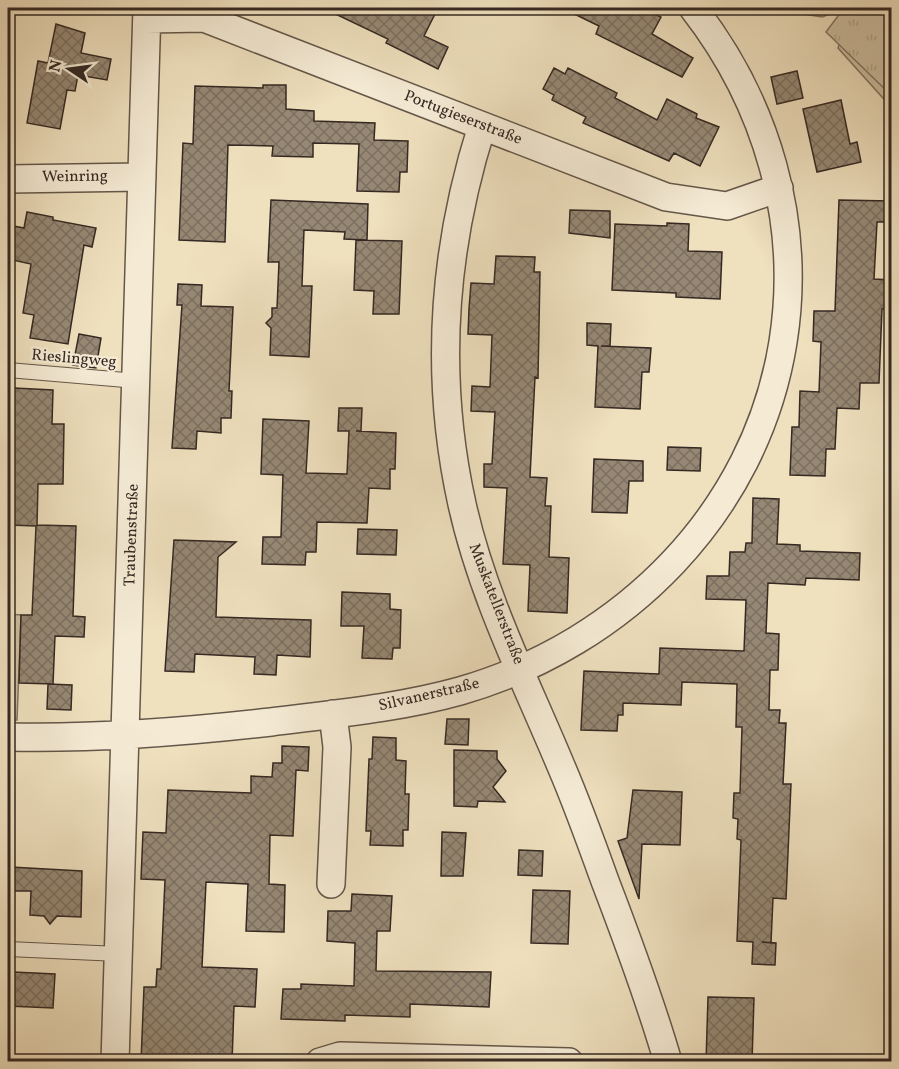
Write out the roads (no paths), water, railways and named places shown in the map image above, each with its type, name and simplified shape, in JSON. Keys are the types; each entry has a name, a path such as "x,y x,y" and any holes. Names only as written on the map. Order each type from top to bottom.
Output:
{"street":[{"name":"Silvanerstraße","path":"8,737 127,736 333,714 427,699 470,688 520,670 582,638 636,598 686,550 708,524 732,487 753,448 768,406 779,363 786,320 788,264 779,188 758,117 724,51 693,8"},
{"name":"Portugieserstraße","path":"147,13 204,18 666,197 697,204 727,206 779,188"},
{"name":"Traubenstraße","path":"115,1062 127,736 147,13"},
{"name":"Muskatellerstraße","path":"482,126 460,206 450,260 445,334 448,420 462,505 473,547 520,670 564,773 645,984 660,1059"},
{"name":"Weinring","path":"8,179 142,177"},
{"path":"332,884 337,747 333,714"},
{"path":"320,1062 340,1056 569,1062"}],"lane":[{"name":"Rieslingweg","path":"8,370 137,381"},
{"path":"8,949 119,954"}]}
